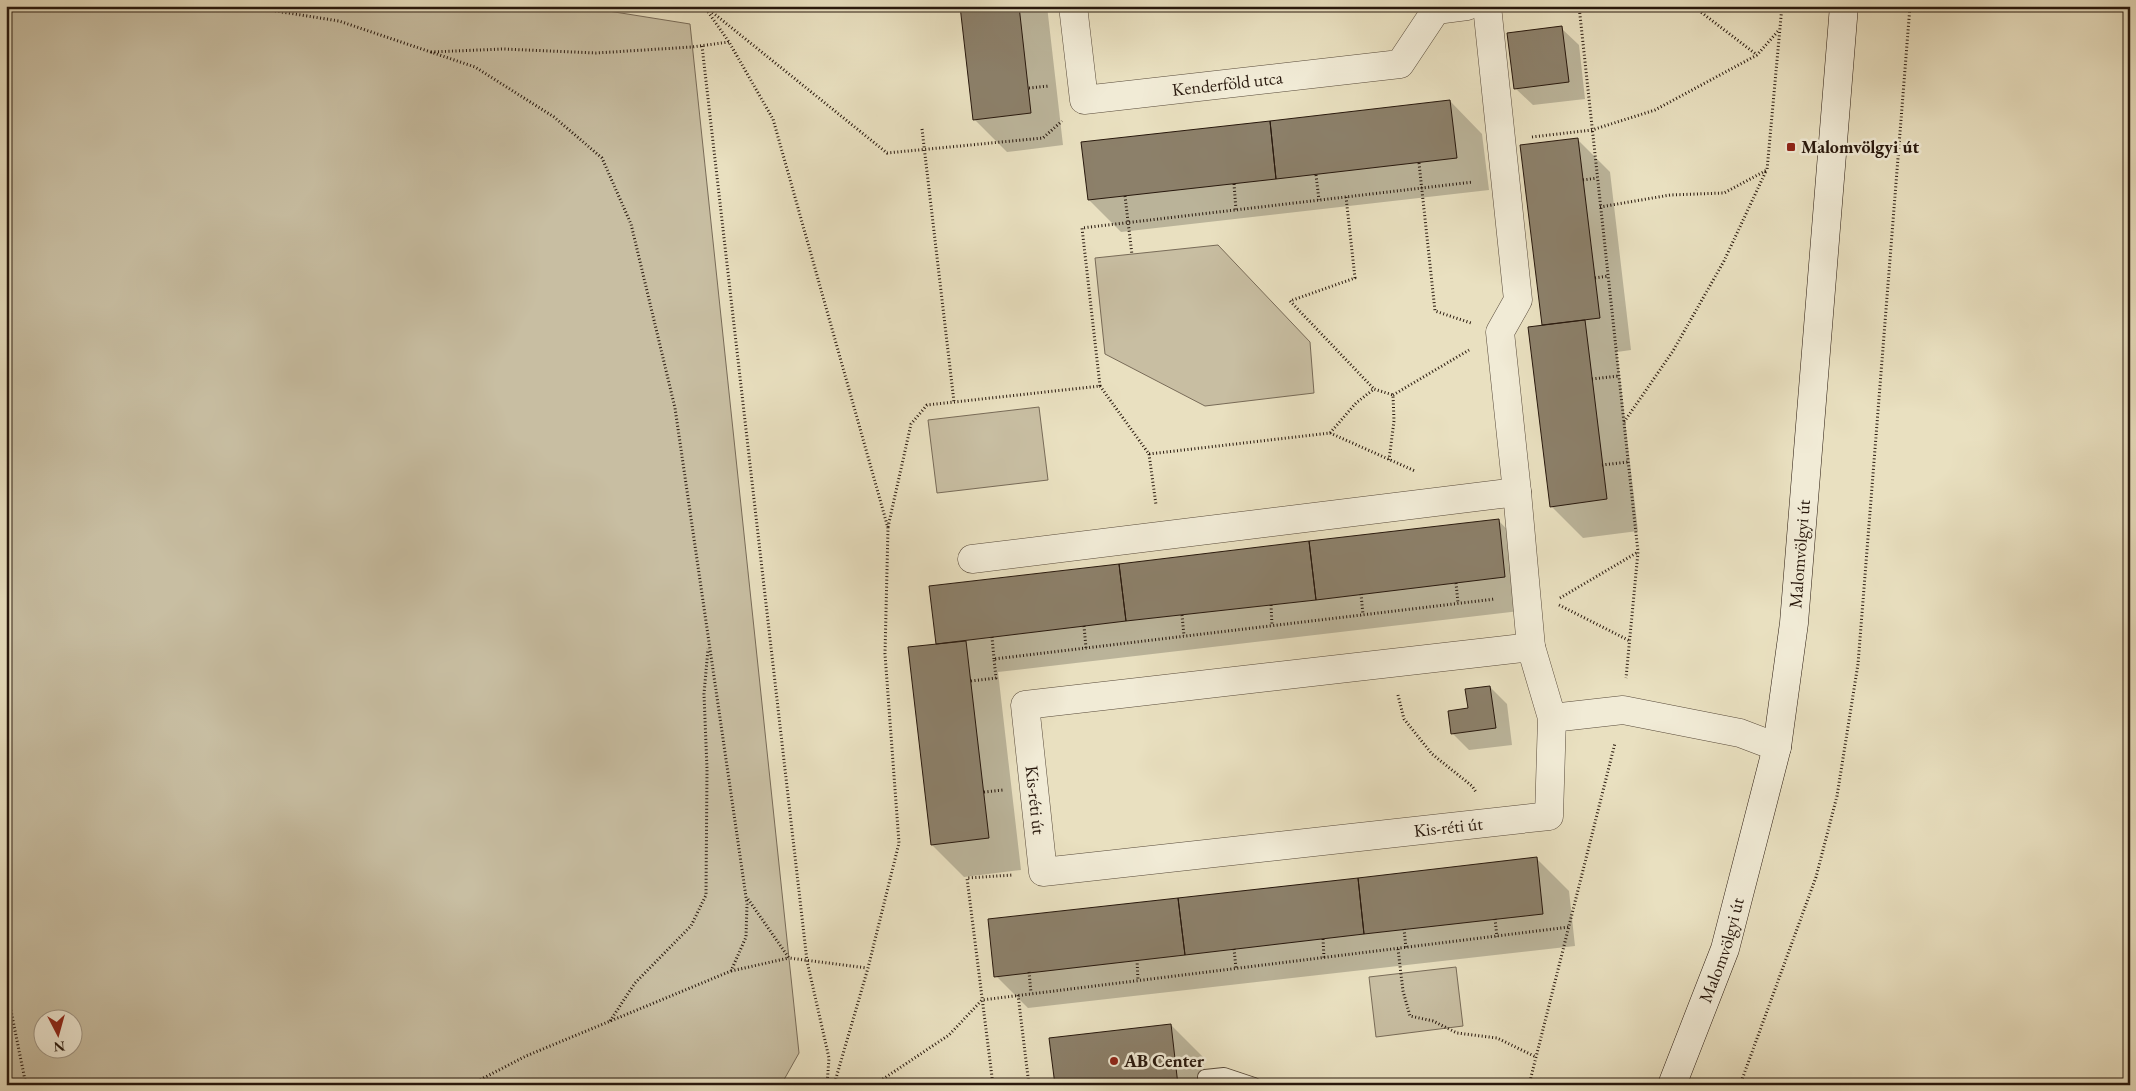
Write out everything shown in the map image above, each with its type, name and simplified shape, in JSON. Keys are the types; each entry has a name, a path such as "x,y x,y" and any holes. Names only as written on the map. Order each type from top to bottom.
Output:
{"street":[{"path":"1073,6 1084,100"},
{"name":"Kenderföld utca","path":"1084,100 1400,64 1434,8 1467,6"},
{"path":"1487,6 1502,62 1501,141 1518,300 1500,332 1531,647"},
{"name":"Malomvölgyi út","path":"1672,1085 1725,949 1777,747 1795,614 1844,6"},
{"path":"972,559 1516,492"},
{"name":"Kis-réti út","path":"1531,647 1552,718 1549,816 1043,872 1025,705 1395,662 1531,647"},
{"path":"1552,718 1623,710 1740,733 1777,747"}],"lane":[{"path":"1206,1085 1205,1077 1224,1075 1254,1085"}],"path":[{"path":"244,6 339,21 475,67 554,117 602,158 631,224 675,408 746,897 746,937 731,972"},
{"path":"704,6 730,42 772,119 888,528"},
{"path":"704,6 887,153 1043,138 1084,100"},
{"path":"1529,1085 1623,710 1638,552 1578,6"},
{"path":"1693,6 1757,55"},
{"path":"1624,423 1673,351 1724,261 1766,170 1782,6"},
{"path":"1740,1085 1816,877 1837,796 1858,664 1910,6"},
{"path":"1501,141 1592,130 1655,110 1757,55 1780,30"},
{"path":"427,52 503,49 596,53 702,46 730,42"},
{"path":"702,46 807,960 829,1058 827,1085"},
{"path":"1029,88 1050,86"},
{"path":"922,129 954,402"},
{"path":"1419,163 1435,311 1500,332"},
{"path":"1600,207 1670,195 1724,193 1766,170"},
{"path":"1316,174 1319,200"},
{"path":"1583,180 1597,178"},
{"path":"1234,184 1236,210"},
{"path":"1159,536 1149,454 1100,386 1082,228 1455,184"},
{"path":"1125,196 1132,255"},
{"path":"1346,197 1354,278 1290,301 1374,389 1393,395 1500,332"},
{"path":"1595,278 1608,276"},
{"path":"1592,379 1619,376"},
{"path":"834,1085 868,968 899,842 885,654 888,528 912,424 927,404 1100,386"},
{"path":"1330,433 1356,404 1374,389"},
{"path":"1389,460 1394,421 1393,395"},
{"path":"1149,454 1330,433 1422,475"},
{"path":"1602,465 1628,462"},
{"path":"1630,641 1552,602 1638,552"},
{"path":"1456,583 1458,603"},
{"path":"1361,594 1363,615"},
{"path":"994,659 1526,595"},
{"path":"1271,605 1272,625"},
{"path":"1182,615 1184,636"},
{"path":"1084,626 1086,648"},
{"path":"971,681 996,678 992,637"},
{"path":"610,1022 635,983 691,926 706,895 707,768 704,694 709,644"},
{"path":"1395,662 1397,686 1404,719 1432,754 1472,786 1497,821"},
{"path":"984,792 1005,790"},
{"path":"993,1085 966,878 1043,872"},
{"path":"746,897 789,958"},
{"path":"1495,919 1497,937"},
{"path":"874,1085 949,1035 982,1000 1569,927"},
{"path":"1404,929 1406,948"},
{"path":"1323,939 1324,958"},
{"path":"1234,949 1236,968"},
{"path":"1398,949 1403,991 1410,1016 1434,1021 1457,1033 1497,1038 1536,1057"},
{"path":"470,1085 526,1056 731,972 789,958 868,968"},
{"path":"1137,960 1138,980"},
{"path":"1029,972 1031,993"},
{"path":"6,986 26,1085"},
{"path":"1018,995 1029,1085"}],"shaded area":[{"path":"6,6 577,6 690,24 799,1053 781,1085 6,1085"},
{"path":"1218,245 1310,342 1314,393 1205,406 1105,354 1095,258"},
{"path":"1039,407 1048,480 937,493 928,420"},
{"path":"1456,967 1463,1026 1376,1037 1369,977"}],"building":[{"path":"960,6 1019,6 1031,113 973,120"},
{"path":"1562,26 1569,82 1514,89 1507,33"},
{"path":"1450,100 1457,158 1276,179 1270,121"},
{"path":"1270,121 1276,179 1088,200 1081,142"},
{"path":"1578,138 1600,318 1542,325 1520,145"},
{"path":"1585,320 1607,499 1550,507 1528,327"},
{"path":"1499,519 1505,577 1316,600 1309,541"},
{"path":"1309,541 1316,600 1126,621 1119,564"},
{"path":"1119,564 1126,621 936,644 929,586"},
{"path":"966,641 989,838 931,845 908,647"},
{"path":"1490,686 1496,728 1451,734 1448,711 1468,708 1465,689"},
{"path":"1537,857 1543,914 1364,934 1358,878"},
{"path":"1358,878 1364,934 1185,955 1178,898"},
{"path":"1178,898 1185,955 994,977 988,919"},
{"name":"AB Center","path":"1171,1024 1178,1085 1055,1085 1049,1038"}],"place":[{"name":"Malomvölgyi út","path":"1791,147"},
{"name":"AB Center","path":"1114,1061"}]}
